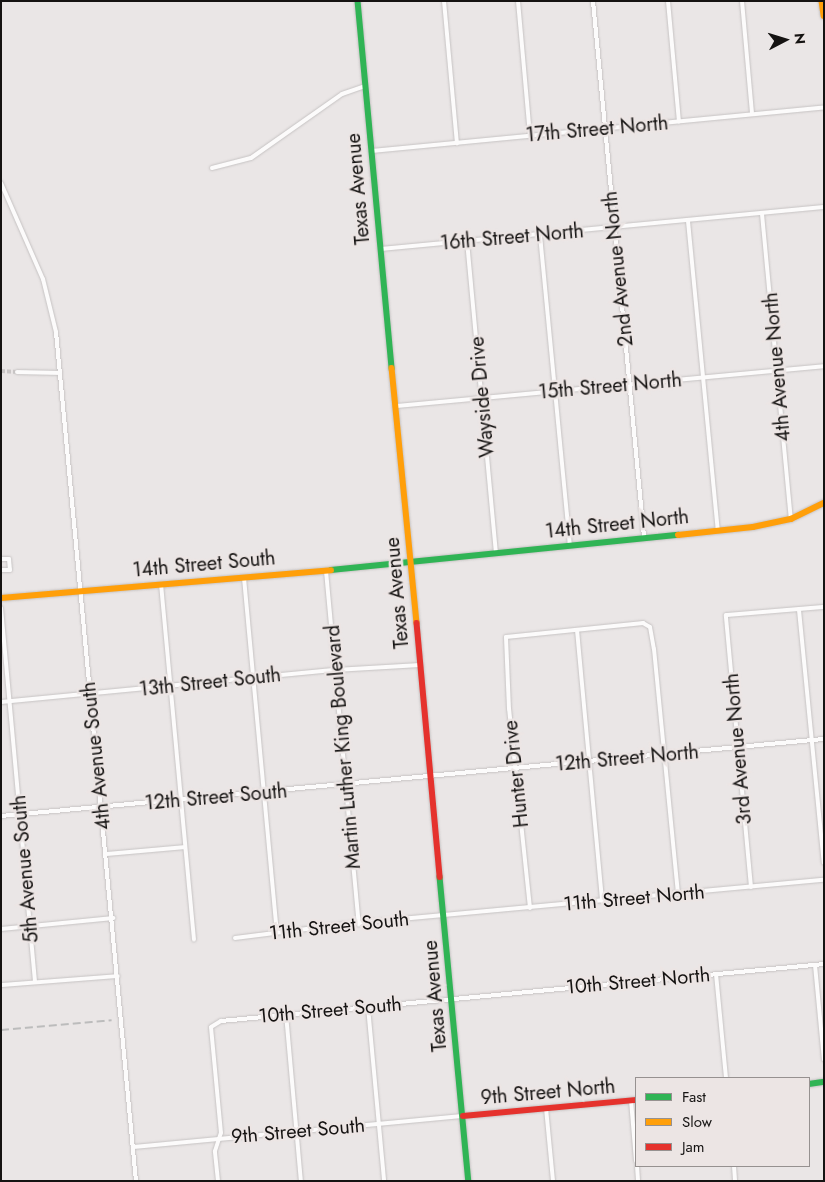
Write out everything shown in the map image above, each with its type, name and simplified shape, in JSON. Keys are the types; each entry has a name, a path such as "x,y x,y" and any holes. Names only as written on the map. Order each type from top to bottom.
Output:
{"main road":[{"name":"Texas Avenue","path":"358,1 469,1181"},
{"path":"822,1 824,16"},
{"name":"14th Street North","path":"410,562 570,544 753,528 791,519 824,503"},
{"name":"14th Street South","path":"1,598 326,571 410,562"},
{"path":"810,1084 824,1082"},
{"name":"9th Street North","path":"463,1116 633,1100"}],"street":[{"path":"444,1 457,143"},
{"path":"518,1 530,136"},
{"name":"2nd Avenue North","path":"593,1 644,537"},
{"path":"668,1 679,122"},
{"path":"742,1 752,113"},
{"path":"212,168 251,158 342,94 365,86"},
{"name":"17th Street North","path":"371,151 824,107"},
{"name":"4th Avenue South","path":"1,183 43,279 56,332 113,918 136,1181"},
{"name":"16th Street North","path":"380,249 824,207"},
{"name":"4th Avenue North","path":"762,214 791,519"},
{"path":"688,221 718,531"},
{"path":"540,235 570,544"},
{"name":"Wayside Drive","path":"467,241 496,553"},
{"name":"15th Street North","path":"396,406 824,366"},
{"path":"16,372 60,373"},
{"path":"1,559 9,559 10,570 1,570"},
{"name":"Martin Luther King Boulevard","path":"326,571 359,924"},
{"path":"244,578 277,931"},
{"path":"161,584 194,939"},
{"name":"5th Avenue South","path":"1,608 35,982"},
{"path":"824,608 800,610 824,863"},
{"name":"3rd Avenue North","path":"751,887 726,615 800,610"},
{"path":"602,901 577,630 643,623 650,628 678,894"},
{"name":"Hunter Drive","path":"530,908 515,768 506,639 577,630"},
{"name":"13th Street South","path":"1,702 335,670 420,665"},
{"name":"12th Street North","path":"430,776 824,739"},
{"name":"12th Street South","path":"1,816 430,776"},
{"path":"106,854 184,847"},
{"name":"11th Street North","path":"444,916 824,880"},
{"name":"11th Street South","path":"235,938 277,931 444,916"},
{"path":"1,929 113,918"},
{"path":"815,964 824,1060"},
{"name":"10th Street North","path":"452,999 824,964"},
{"path":"716,974 726,1077"},
{"path":"1,985 118,976"},
{"name":"10th Street South","path":"219,1139 211,1027 221,1020 452,999"},
{"path":"368,1007 384,1181"},
{"path":"286,1014 301,1181"},
{"path":"633,1100 635,1141"},
{"path":"546,1108 553,1181"},
{"name":"9th Street South","path":"133,1147 463,1116"},
{"path":"218,1181 215,1151 219,1139"},
{"path":"637,1167 638,1181"},
{"path":"734,1167 735,1181"}],"tunnel":[{"path":"1,371 17,372"}],"railway":[{"path":"1,1030 112,1020"}],"traffic: fast":[{"path":"358,1 392,368"},
{"path":"331,570 678,535"},
{"path":"440,877 469,1181"},
{"path":"810,1084 824,1082"}],"traffic: slow":[{"path":"822,1 824,16"},
{"path":"392,368 417,623"},
{"path":"678,535 753,527 791,519 824,503"},
{"path":"1,598 331,570"}],"traffic: jam":[{"path":"417,623 440,877"},
{"path":"463,1116 635,1100"}]}
